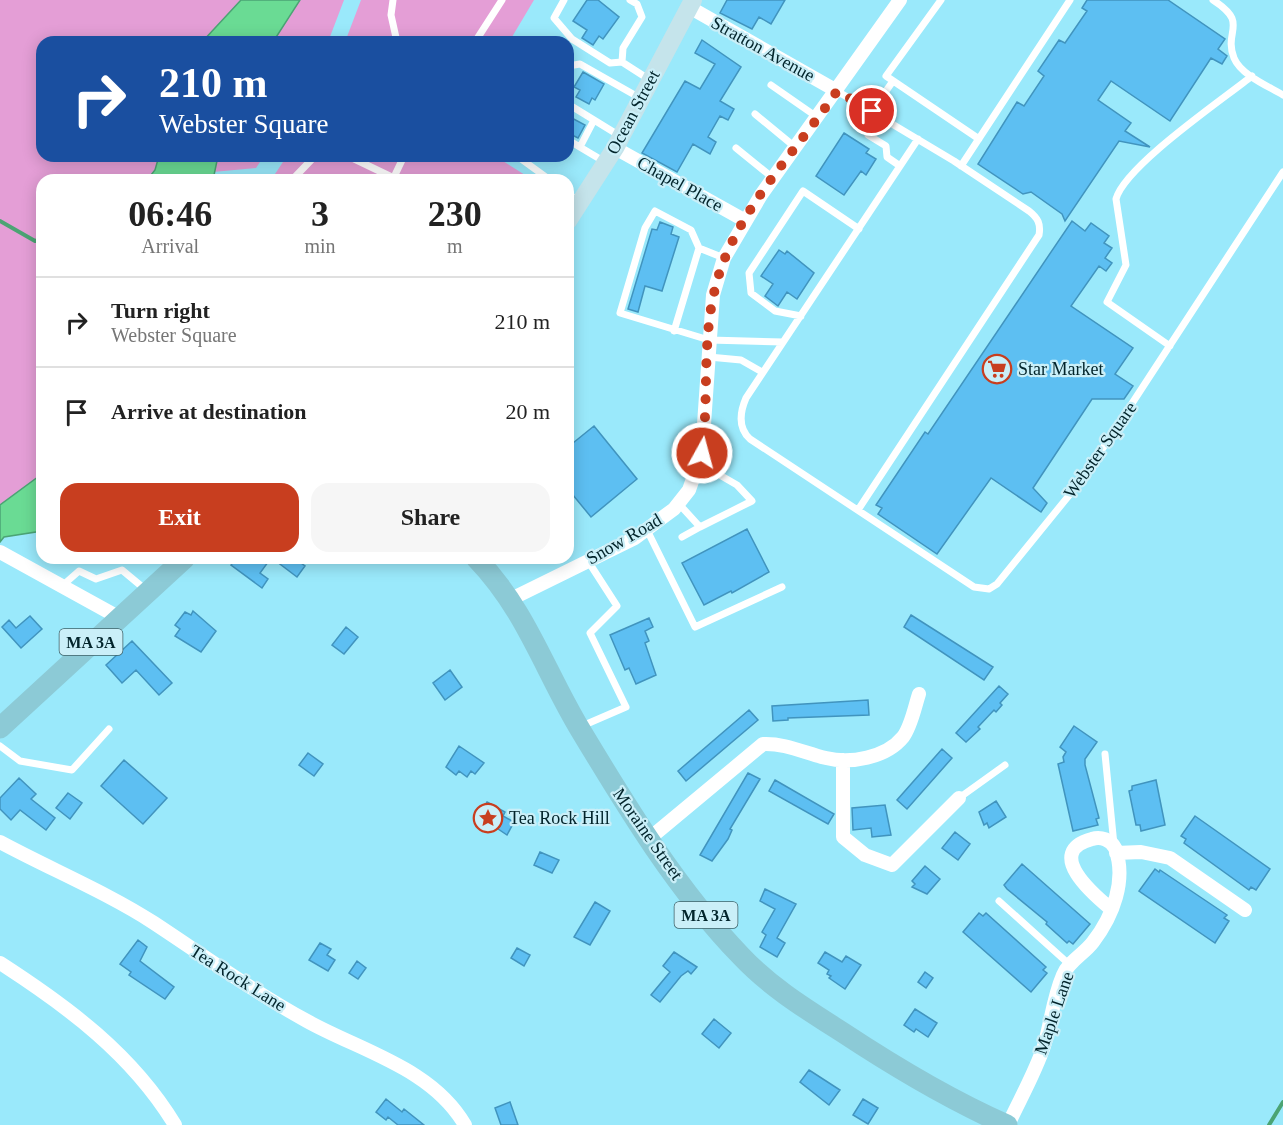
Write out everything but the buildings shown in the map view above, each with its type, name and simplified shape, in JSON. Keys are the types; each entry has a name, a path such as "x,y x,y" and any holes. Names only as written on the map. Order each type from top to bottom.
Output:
{"main road":[{"name":"Ocean Street","path":"575,198 614,149 688,4"},
{"name":"MA 3A","path":"0,728 118,617 178,564"},
{"name":"Moraine Street","path":"481,564 511,599 579,728 614,786 650,838 740,956 781,992 932,1090 1004,1124"}],"street":[{"name":"Snow Road","path":"511,599 647,530 679,504 689,490 699,463 706,418 713,295 724,258 744,220 900,0"},
{"name":"Stratton Avenue","path":"688,4 837,91"},
{"name":"Chapel Place","path":"614,149 744,220"},
{"path":"6,555 118,617"},
{"path":"650,838 763,744 774,743 827,759 843,760 880,753 904,736 919,694"},
{"path":"843,760 843,837 865,855 892,865 959,798"},
{"path":"1111,909 1075,876 1072,864 1074,852 1094,838 1107,839 1115,849 1170,858 1245,910"},
{"name":"Tea Rock Lane","path":"0,842 142,916 308,1021 377,1055 432,1087 450,1103 465,1125"},
{"name":"Maple Lane","path":"1004,1124 1044,1046 1063,974 1093,942 1117,897 1120,880 1115,849"},
{"path":"0,963 53,997 96,1031 138,1075 175,1125"}],"lane":[{"path":"393,0 392,15 396,36"},
{"path":"479,36 501,0"},
{"path":"564,0 554,18 569,36"},
{"path":"622,62 623,48 642,17 637,4 630,0"},
{"path":"941,0 886,76 979,139"},
{"path":"961,166 1070,0"},
{"path":"1213,0 1225,4 1233,18 1234,58 1252,76 1283,95"},
{"path":"574,40 610,63 622,62 651,80"},
{"path":"574,65 580,64 641,99"},
{"path":"1170,346 1107,302 1126,265 1116,199 1118,191 1130,176 1160,150 1252,76"},
{"path":"893,81 876,113 868,135 886,146 887,157 900,166"},
{"path":"771,85 817,117"},
{"path":"837,91 961,166 1039,221 1039,236 858,510"},
{"path":"574,108 594,120 614,149"},
{"path":"755,114 795,147"},
{"path":"580,147 594,120"},
{"name":"Webster Square","path":"918,139 762,372 744,403 741,425 744,433 858,510 974,587 988,589 997,584 1084,477 1283,172"},
{"path":"574,144 580,147 614,149"},
{"path":"736,148 773,178"},
{"path":"298,174 309,162"},
{"path":"361,162 386,174"},
{"path":"525,162 542,174"},
{"path":"801,316 775,311 751,293 749,273 802,191 858,228"},
{"path":"674,331 699,248 691,230 655,211 645,228 620,313 674,331 709,340 783,342"},
{"path":"699,248 724,258"},
{"path":"709,357 741,360 762,372"},
{"path":"682,537 752,501 737,485 699,463"},
{"path":"679,504 700,527"},
{"path":"647,530 694,627 782,587"},
{"path":"579,728 626,707 590,633 617,606 588,561"},
{"path":"62,586 79,571 96,579 122,570 148,592"},
{"path":"0,746 20,761 72,770 108,729"},
{"path":"1105,754 1115,849"},
{"path":"959,798 1005,765"},
{"path":"999,901 1070,965"}],"shaded area":[{"path":"0,0 250,0 213,36 36,36 36,162 157,162 161,165 155,174 36,174 36,480 0,508"},
{"path":"241,0 300,0 277,36 208,36"},
{"path":"300,0 344,0 330,36 277,36"},
{"path":"361,0 534,0 513,36 347,36"},
{"path":"157,162 217,162 214,174 152,174"},
{"path":"216,162 260,162 256,168 213,172"},
{"path":"283,162 504,162 524,174 275,174"},
{"path":"36,478 36,532 4,537 0,542 0,505"}],"waterway":[{"path":"0,221 36,241"},
{"path":"1269,1125 1283,1102"}],"place":[{"name":"Star Market","path":"997,369"},
{"name":"Tea Rock Hill","path":"488,818"}],"route":[{"path":"702,453 713,295 724,258 744,220 837,91 872,111"}]}
